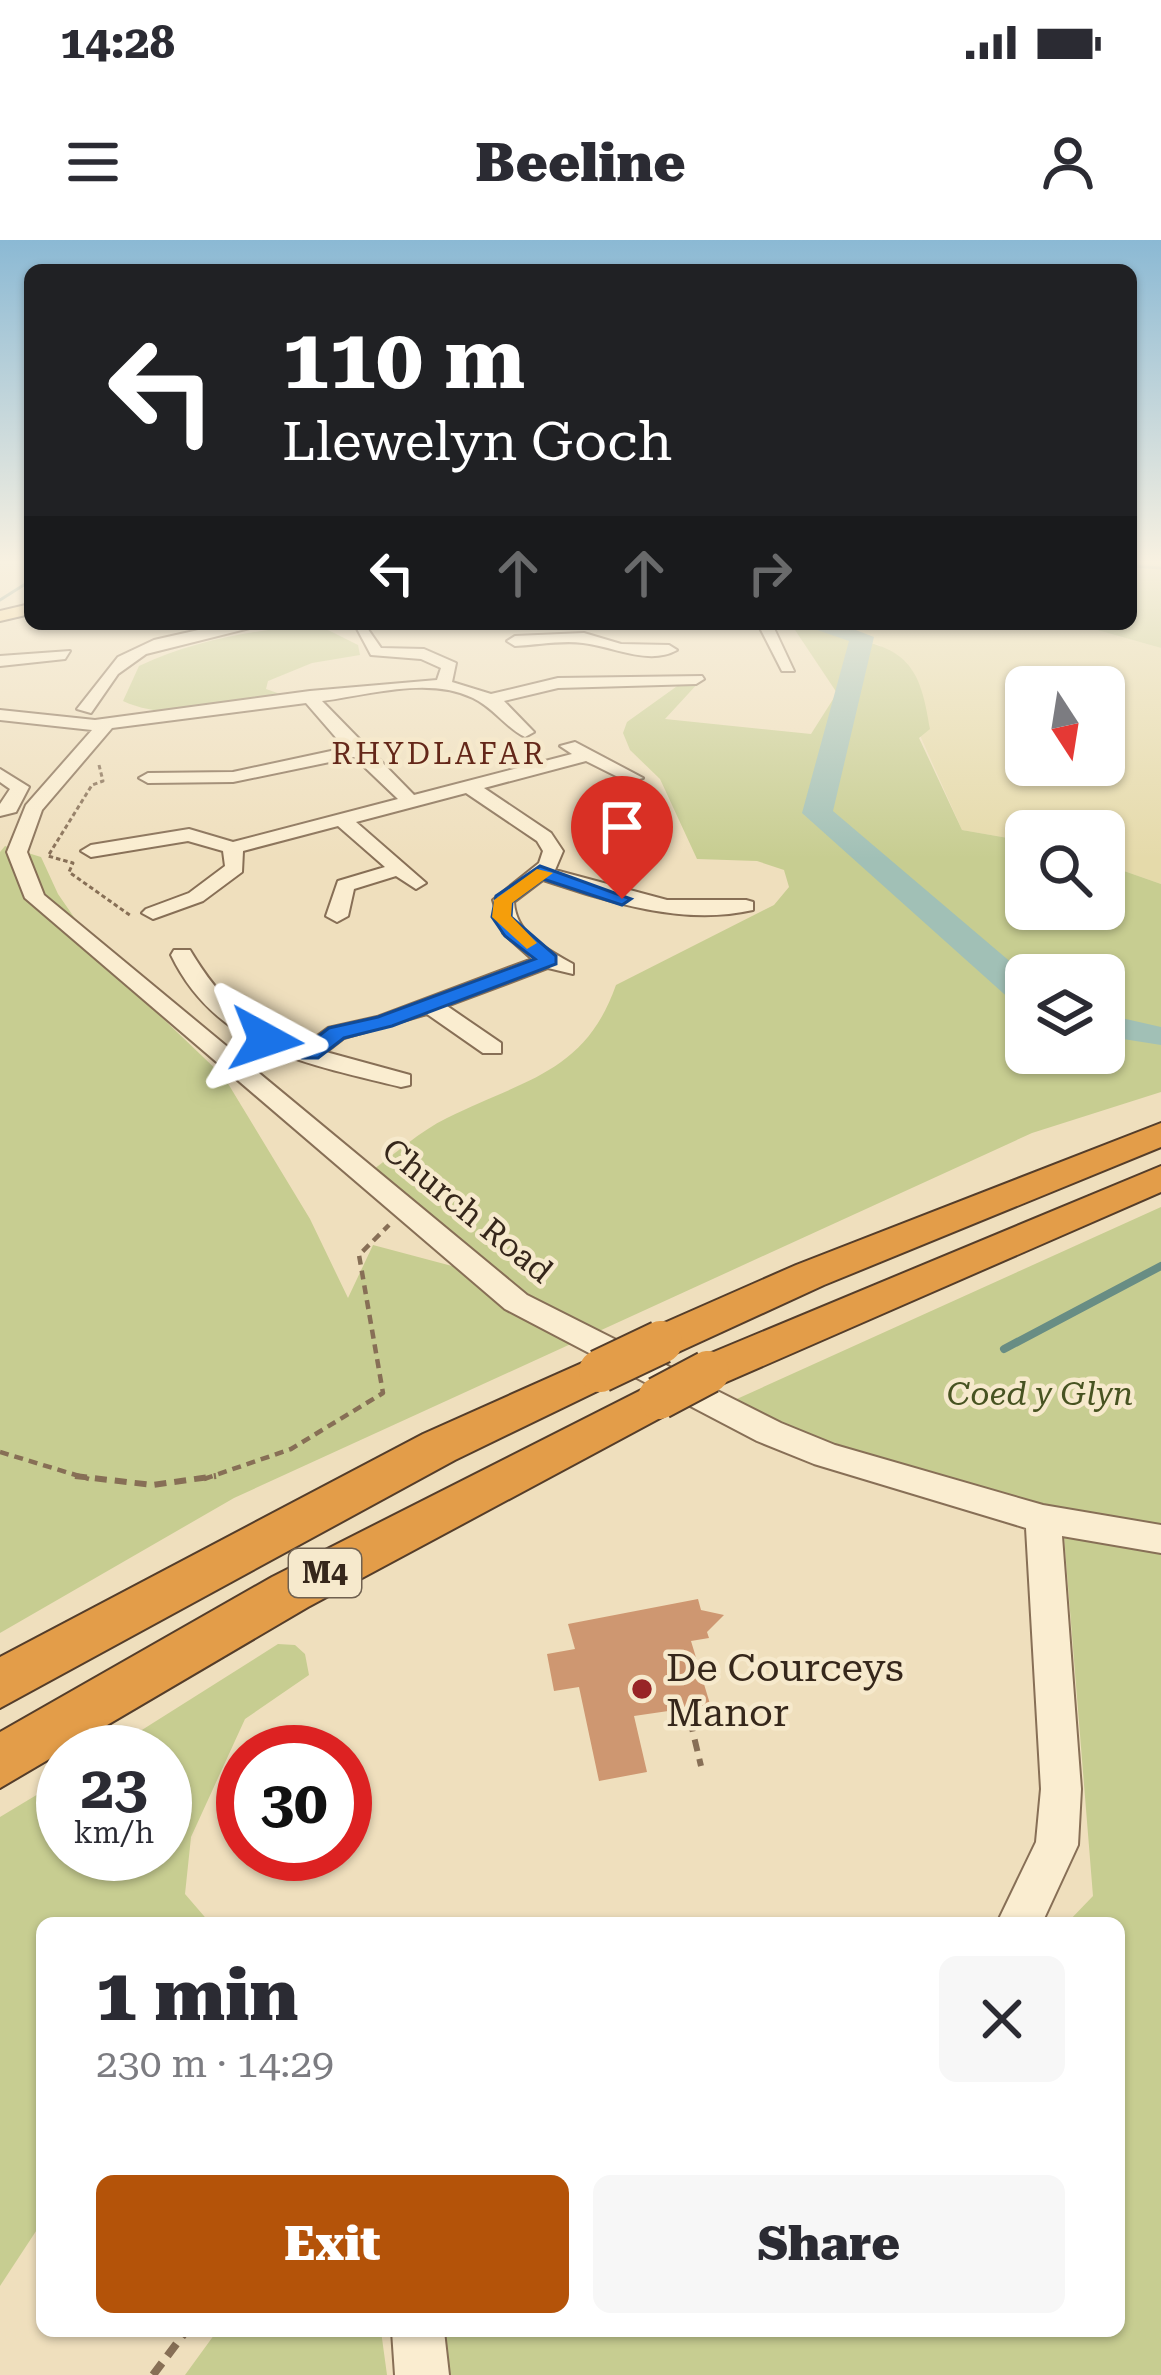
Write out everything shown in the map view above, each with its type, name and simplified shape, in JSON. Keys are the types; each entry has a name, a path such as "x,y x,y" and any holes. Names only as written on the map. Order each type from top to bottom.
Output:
{"highway":[{"name":"M4","path":"0,1684 440,1448 600,1371 810,1275 1161,1134"},
{"name":"M4","path":"0,1762 290,1592 708,1372 1161,1178"}],"street":[{"path":"81,722 105,692 112,671 133,660"},
{"path":"442,660 450,666 443,685"},
{"path":"497,704 558,682 687,679 676,660"},
{"path":"784,660 788,668"},
{"path":"2,717 81,722 115,716 158,717 394,685 443,685 497,704 525,732"},
{"path":"105,692 115,716"},
{"path":"310,696 410,801"},
{"name":"Church Road","path":"115,716 81,722 33,809 17,852 34,898 516,1302 769,1432 968,1500 1043,1519 1161,1539"},
{"path":"148,778 183,773 256,774 358,751"},
{"path":"91,851 189,835 233,848 586,756 634,778"},
{"path":"0,810 9,808 20,791 2,776"},
{"path":"321,1057 337,1033 557,965 512,932 502,917 503,900 540,872 554,851 544,837 470,788"},
{"path":"338,916 345,885 408,876 341,819"},
{"path":"153,913 224,879 235,868 233,848"},
{"path":"540,872 622,899 689,910 746,906"},
{"path":"182,955 198,987 233,1019 266,1040 401,1080"},
{"path":"428,1004 492,1048"},
{"path":"1021,1917 1057,1845 1060,1789 1043,1519"},
{"path":"419,2337 422,2375"}],"path":[{"path":"0,1452 58,1477 139,1485 250,1471 322,1437 383,1393 378,1341 361,1292 359,1256 405,1208"},
{"path":"690,1720 701,1766"},
{"path":"153,2375 182,2337"}],"shaded area":[{"path":"886,660 1161,660 1161,884 1125,871 1125,810 1005,810 1005,837 962,830"}],"green space":[{"path":"155,660 332,660 268,681 266,689 283,695 182,711 142,708 123,701 139,666"},
{"path":"815,660 903,660 919,682 930,729 919,738 962,830 1005,837 1005,930 1125,930 1125,871 1161,884 1161,1092 1032,1133 234,1498 0,1633 0,852 5,846 41,857 58,894 107,965 224,1077 310,1219 348,1298 373,1245 452,1266 462,1245 370,1172 437,1123 548,1071 587,1038 616,985 774,905 789,887 784,870 757,861 697,859 660,779 630,750 623,733 627,722 687,679 700,681 665,719 811,734 837,693"},
{"name":"Coed y Glyn","path":"1161,1207 1161,1531 1065,1523 719,1407"},
{"path":"1064,1536 1161,1550 1161,2375 445,2375 440,2337 1125,2337 1125,1917 1073,1917 1093,1896"},
{"path":"278,1644 295,1645 305,1654 309,1675 242,1725 216,1725 216,1782 192,1835 192,1725 150,1725"},
{"path":"36,1795 36,1881 186,1881 185,1894 205,1917 36,1917 36,2231 0,2286 0,1817"},
{"path":"213,2337 382,2337 387,2375 185,2375"}],"building":[{"name":"De Courceys Manor","path":"698,1599 701,1610 724,1615 707,1632 709,1638 691,1641 710,1704 690,1720 675,1710 634,1716 647,1772 599,1781 579,1687 554,1691 547,1654 575,1649 568,1624"}],"waterway":[{"path":"856,660 817,813 1005,976"},
{"path":"1125,1030 1151,1036"},
{"path":"1004,1349 1161,1266"}],"slow traffic":[{"path":"527,943 502,917 503,900 543,873"}],"place":[{"name":"De Courceys Manor","path":"642,1689"}],"district":[{"name":"RHYDLAFAR","path":"439,754"}],"route":[{"path":"266,1040 310,1053 337,1033 385,1022 549,960 512,932 502,917 503,900 540,872 622,899"}]}
